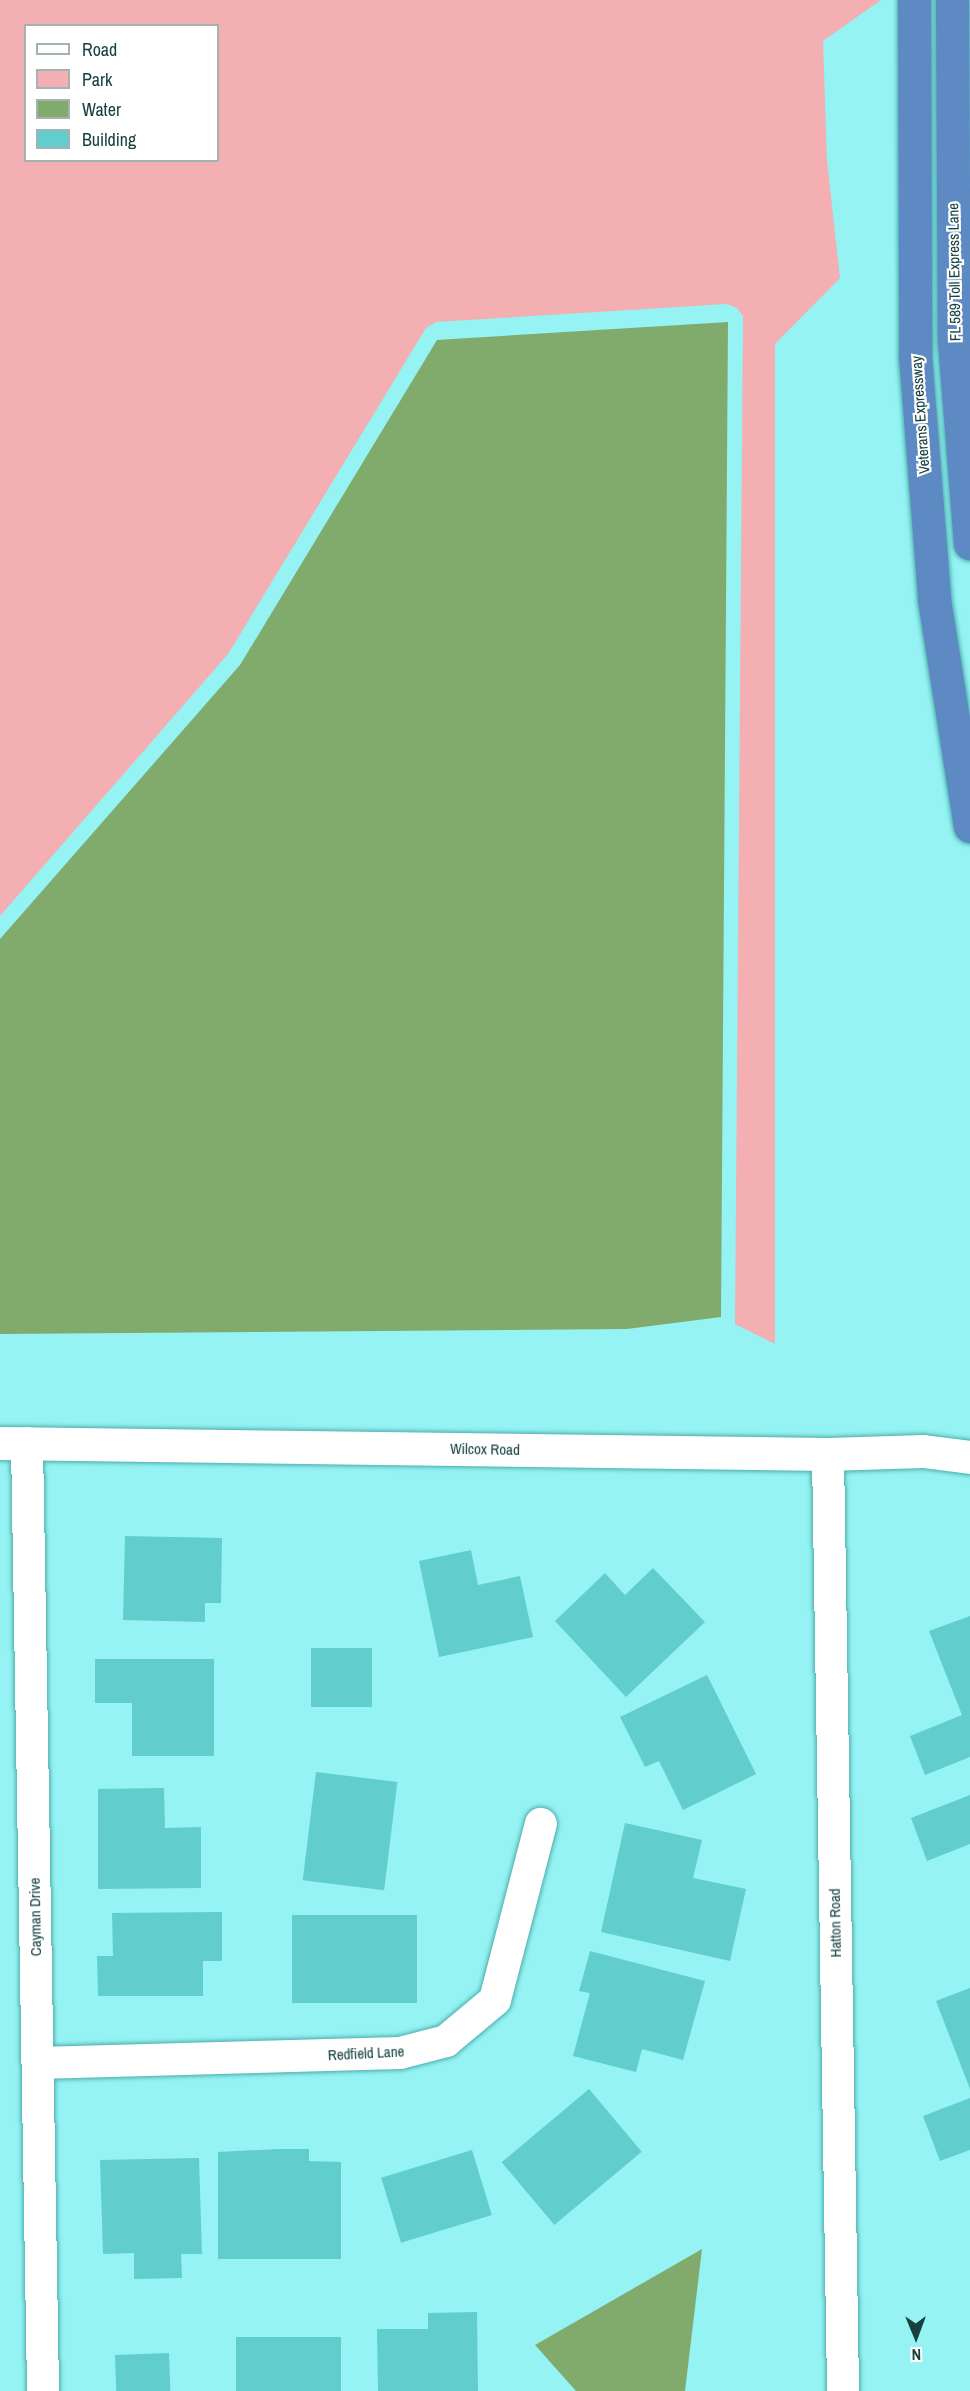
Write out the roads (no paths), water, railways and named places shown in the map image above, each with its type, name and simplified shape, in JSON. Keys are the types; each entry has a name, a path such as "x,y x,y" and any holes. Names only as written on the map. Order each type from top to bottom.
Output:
{"highway":[{"name":"Veterans Expressway","path":"914,0 915,355 934,599 970,826"},
{"name":"FL 589 Toll Express Lane","path":"952,0 954,341 970,543"}],"street":[{"name":"Wilcox Road","path":"13,1443 828,1454 922,1451 970,1457"},
{"name":"Cayman Drive","path":"13,1443 38,2063 43,2391"},
{"name":"Hatton Road","path":"828,1454 843,2391"},
{"name":"Redfield Lane","path":"38,2063 400,2053 446,2041 495,2000 541,1824"}],"water":[{"path":"728,322 721,1317 627,1329 0,1334 0,939 240,665 437,340"},
{"path":"702,2249 685,2391 576,2391 535,2345"}]}
